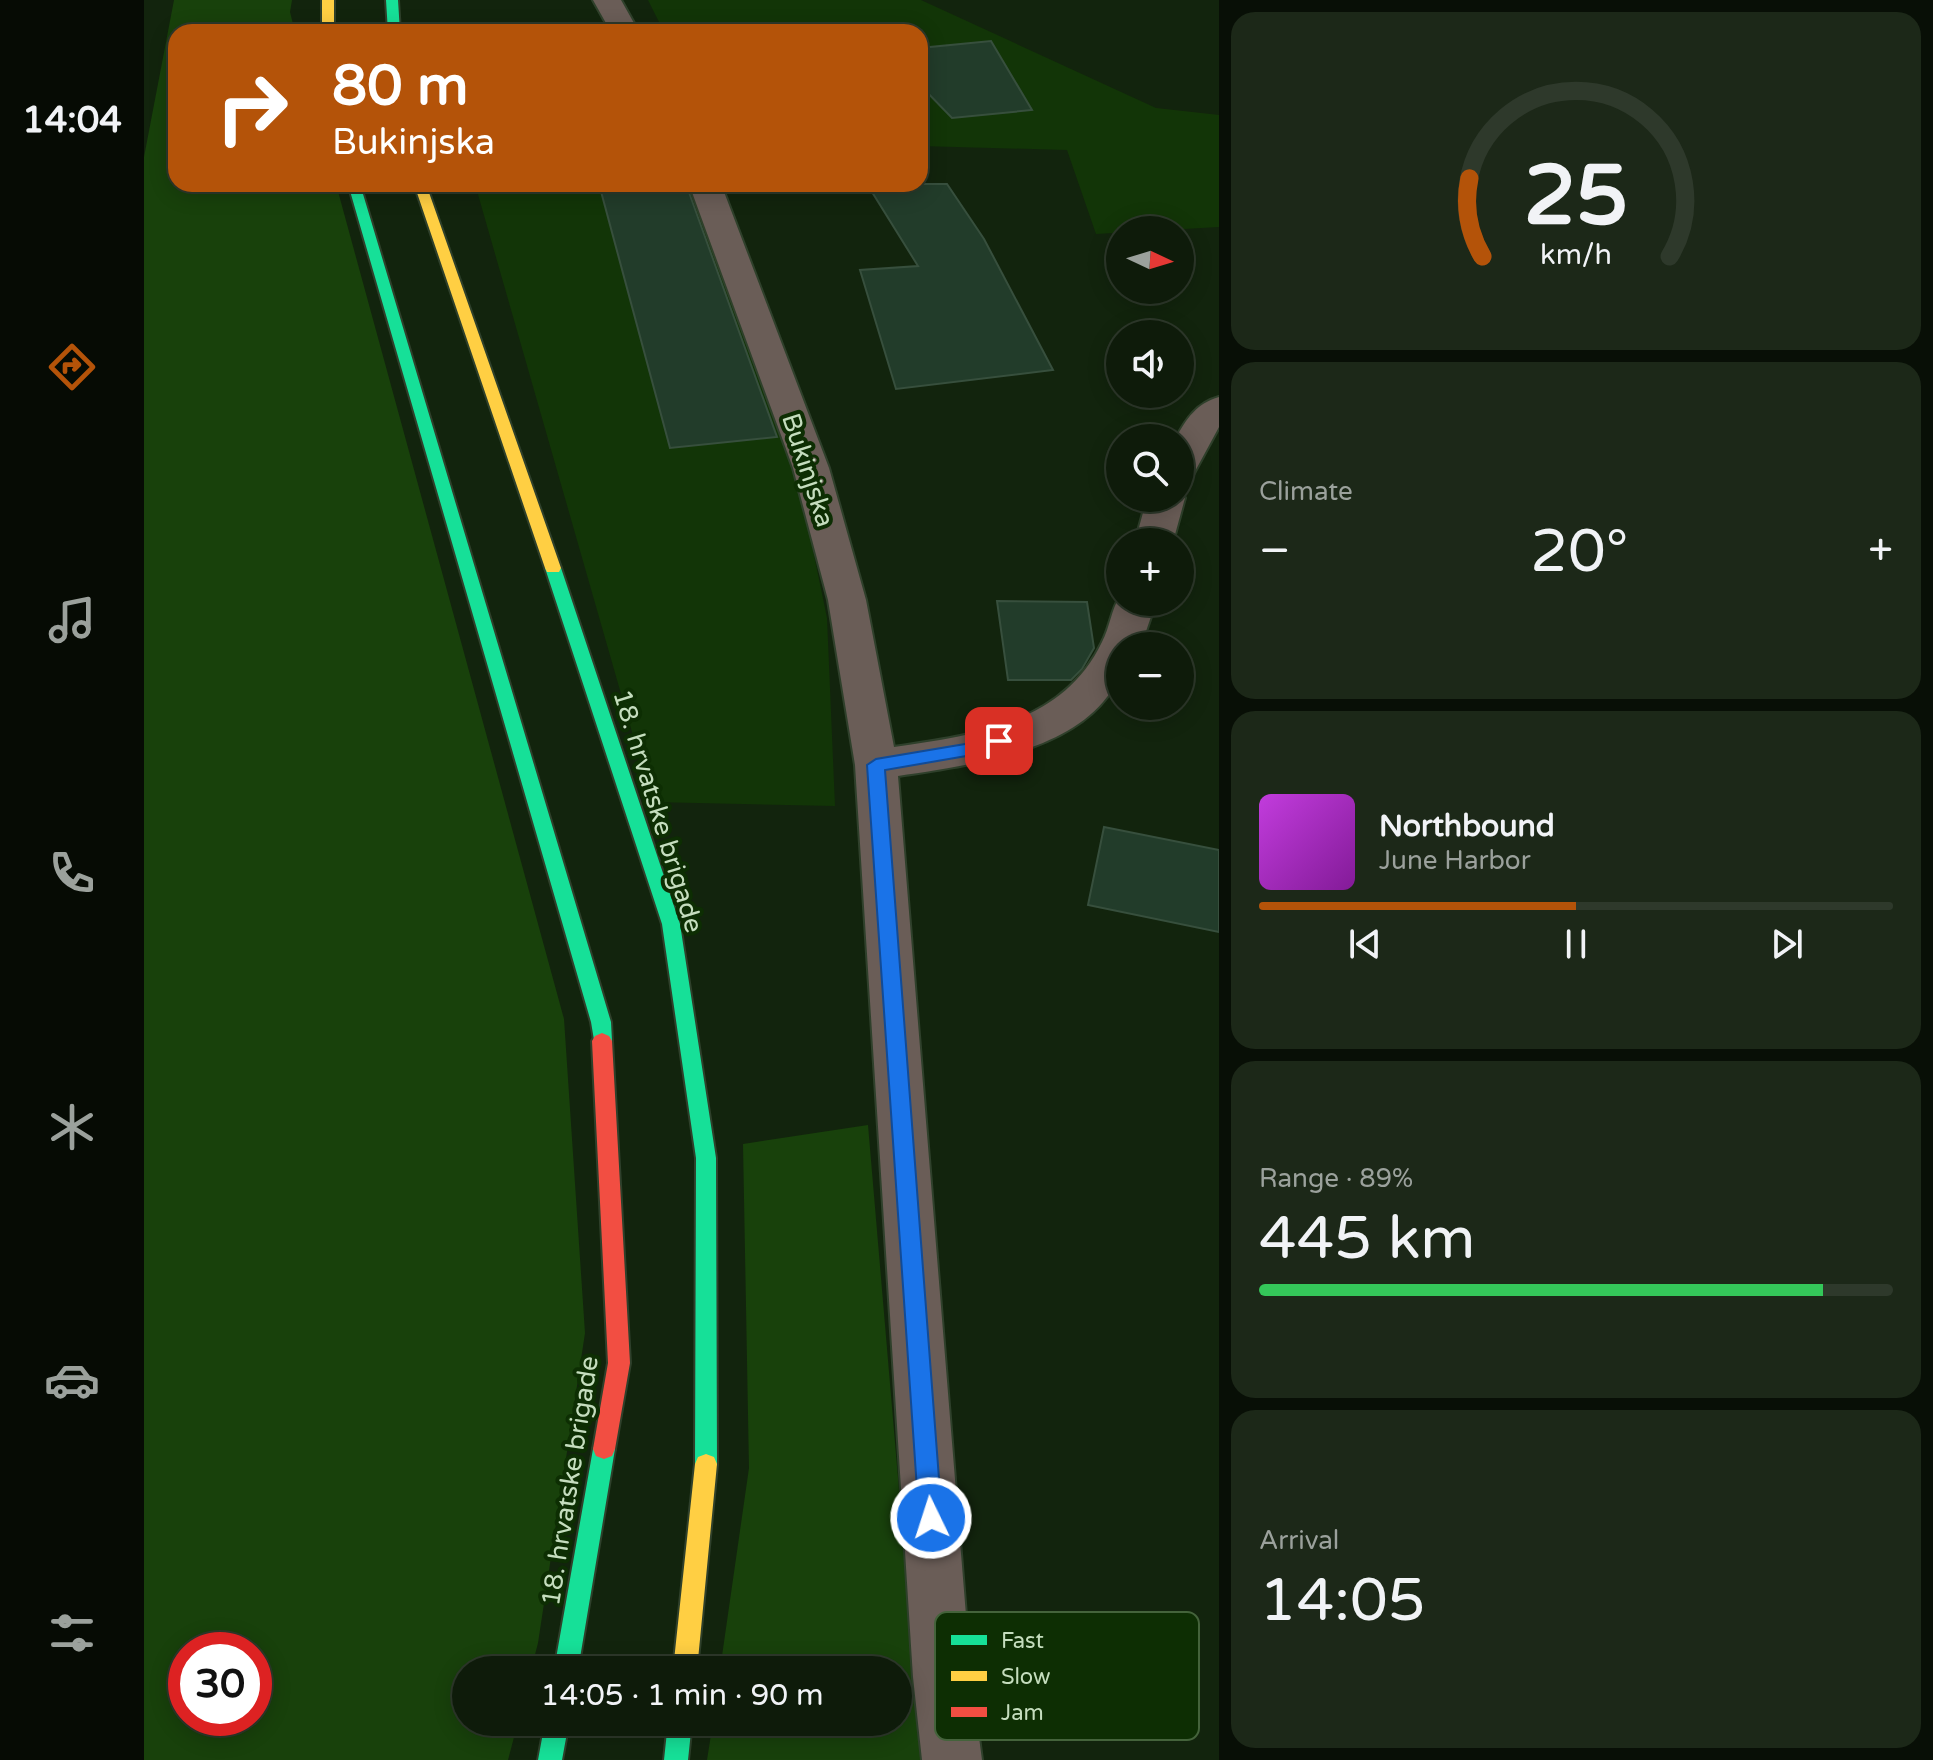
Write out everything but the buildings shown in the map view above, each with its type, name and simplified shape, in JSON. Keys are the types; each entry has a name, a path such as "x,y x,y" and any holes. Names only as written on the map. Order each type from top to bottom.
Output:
{"main road":[{"path":"328,0 328,24"},
{"path":"392,0 394,24"},
{"name":"18. hrvatske brigade","path":"356,192 601,1022 619,1363 568,1656"},
{"name":"18. hrvatske brigade","path":"423,192 574,629 671,924 706,1158 708,1444 686,1656"},
{"path":"550,1760 554,1736"},
{"path":"676,1760 679,1736"}],"street":[{"path":"607,0 620,24"},
{"name":"Bukinjska","path":"708,192 811,468 847,600 876,765 937,1612"},
{"path":"1194,439 1202,423 1219,408"},
{"path":"876,765 972,749 1026,732 1076,705 1106,665"},
{"name":"Bukinjska","path":"950,1740 952,1760"}],"shaded area":[{"path":"174,0 292,0 290,12 293,24 169,24"},
{"path":"648,0 921,0 1156,108 1219,115 1219,227 1194,228 1194,216 1106,216 1106,233 1096,234 1067,150 928,146 928,24 660,24"},
{"path":"168,31 168,192 338,192 564,1019 585,1333 538,1643 535,1656 452,1656 452,1736 514,1736 508,1760 144,1760 144,157"},
{"path":"477,192 700,192 791,443 827,618 835,806 652,802"},
{"path":"868,1125 922,1760 707,1760 711,1736 912,1736 912,1656 722,1656 749,1468 743,1144"}],"traffic: fast":[{"path":"392,0 394,24"},
{"path":"356,192 601,1022 602,1041"},
{"path":"553,568 671,924 706,1158 706,1464"},
{"path":"568,1656 604,1449"},
{"path":"550,1760 554,1736"},
{"path":"676,1760 679,1736"}],"traffic: slow":[{"path":"328,0 328,24"},
{"path":"423,192 553,568"},
{"path":"686,1656 706,1464"}],"traffic: jam":[{"path":"602,1041 619,1363 604,1449"}],"route":[{"path":"931,1518 876,765 972,749 999,741"}]}
